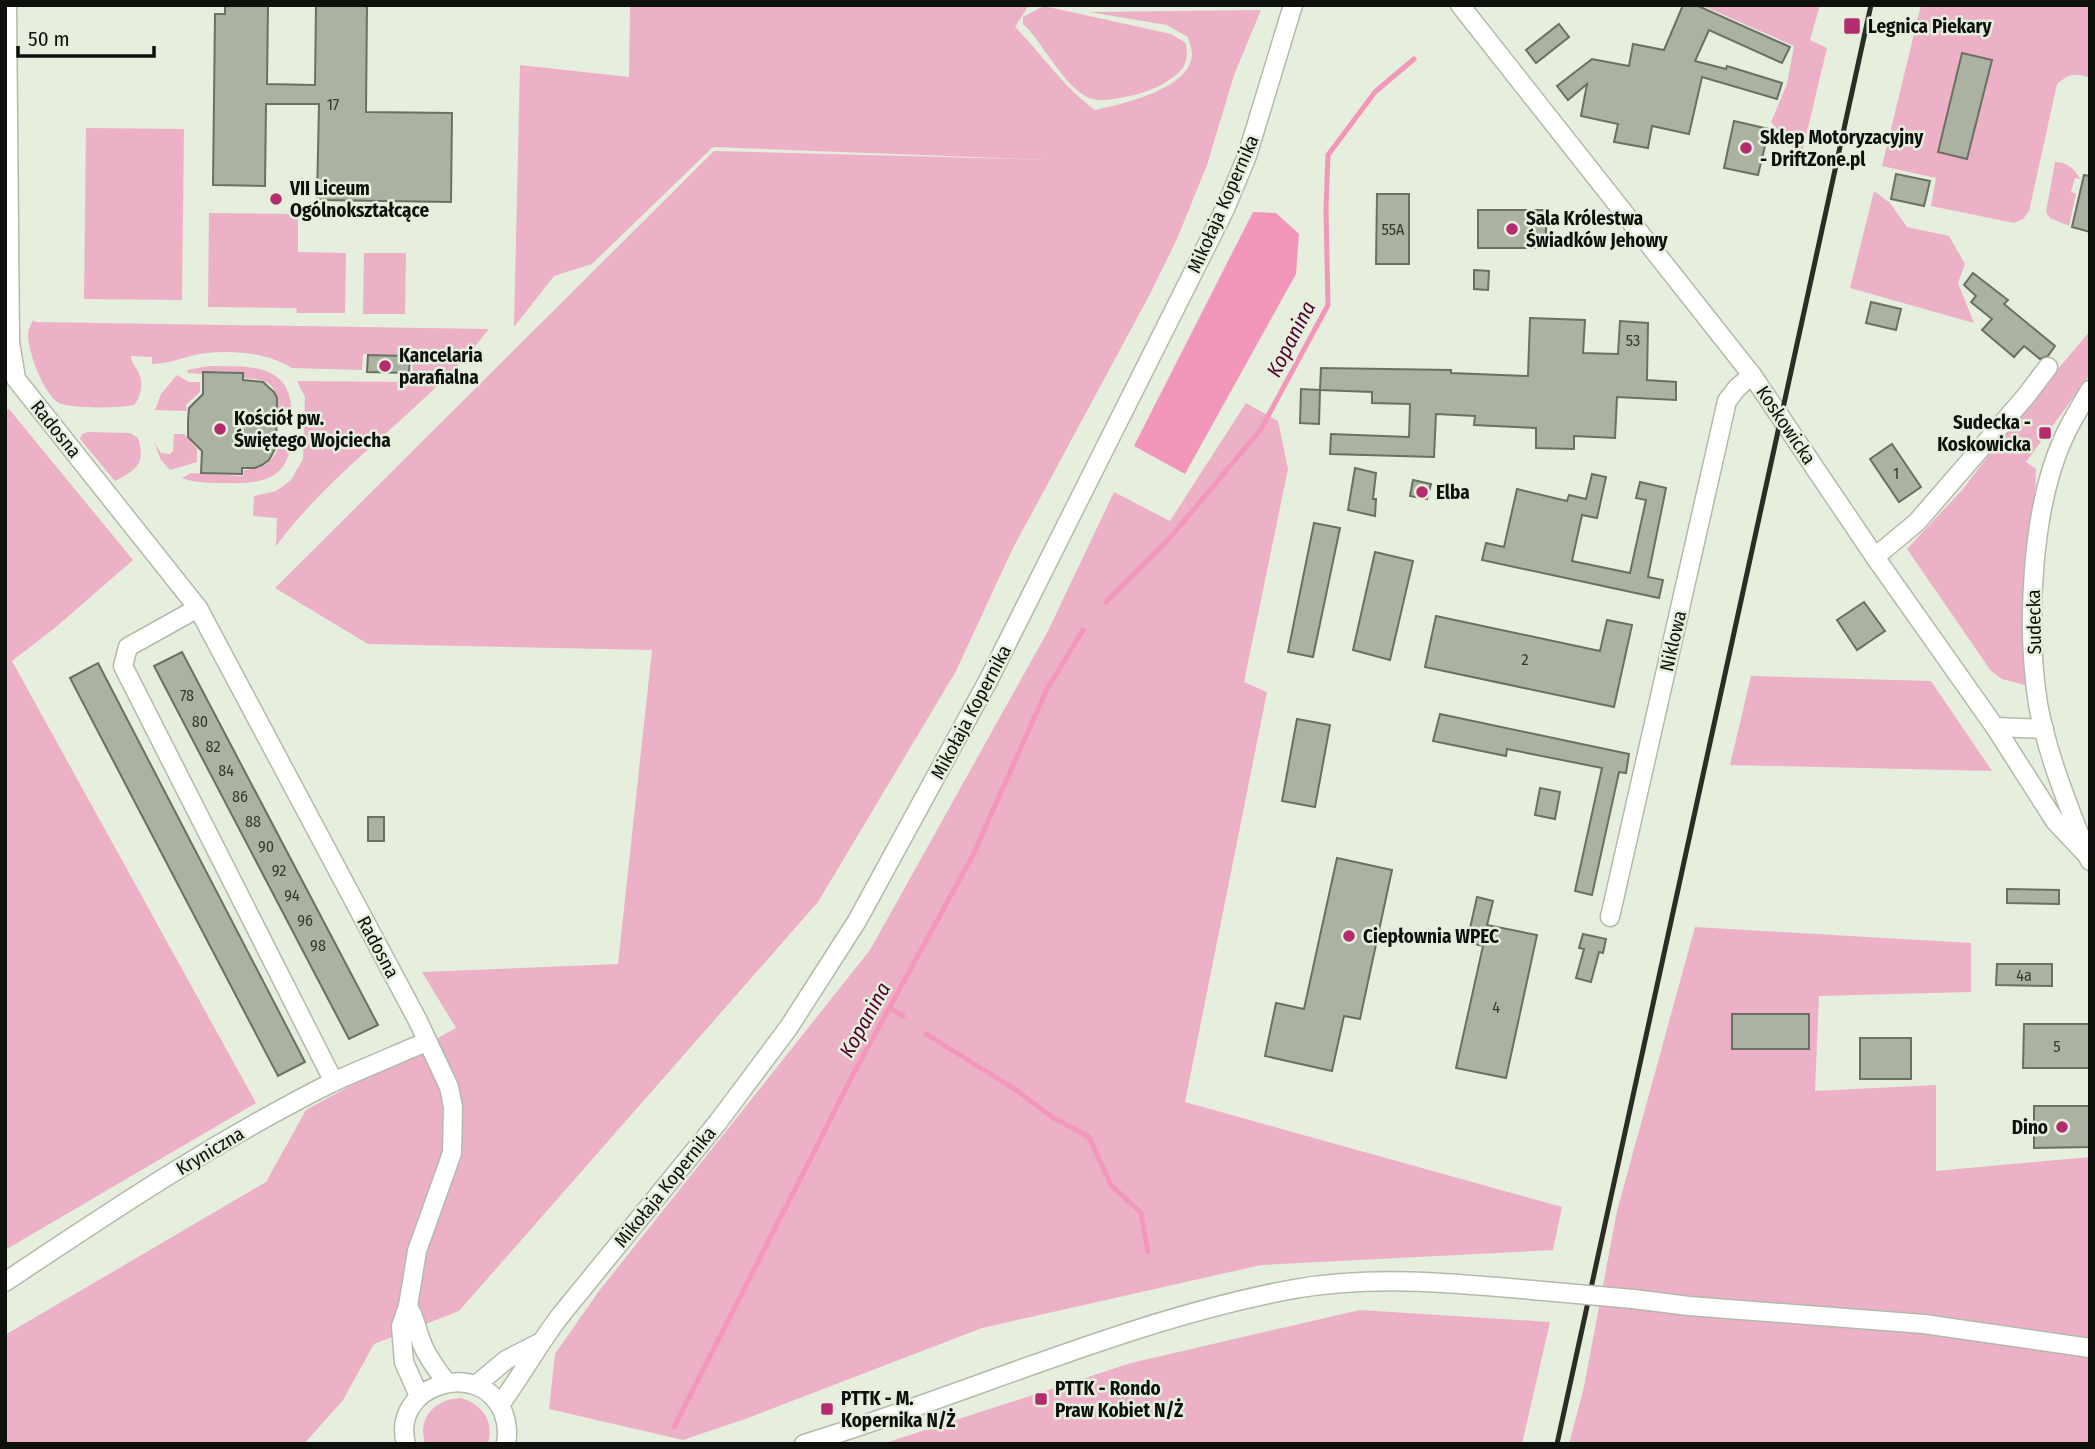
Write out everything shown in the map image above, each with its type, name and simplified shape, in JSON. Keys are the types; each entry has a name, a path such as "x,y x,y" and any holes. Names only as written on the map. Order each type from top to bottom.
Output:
{"street":[{"name":"Radosna","path":"7,5 10,383 198,608 418,1021 449,1087 453,1107 452,1153 417,1251 408,1307 401,1326 404,1362 419,1396"},
{"name":"Koskowicka","path":"1460,5 1752,375 1994,727 2055,821 2089,857"},
{"name":"Mikołaja Kopernika","path":"500,1405 523,1373 539,1343 718,1122 781,1038 857,921 995,667 1225,209 1247,156 1294,9"},
{"path":"1875,557 1917,522 2048,367"},
{"name":"Niklowa","path":"1610,916 1727,401 1752,375"},
{"name":"Sudecka","path":"2089,857 2061,788 2044,729 2038,703 2032,612 2034,565 2050,480 2063,438 2090,390"},
{"path":"198,608 128,647 122,666 334,1082"},
{"path":"1994,727 2044,729"},
{"name":"Kryniczna","path":"5,1282 127,1201 271,1115 334,1082 426,1042"},
{"path":"804,1444 874,1422 1026,1367 1190,1314 1296,1289 1365,1282 1434,1281 1633,1298 1689,1306 1924,1324 2090,1348"},
{"name":"Radosna","path":"408,1307 417,1321 419,1337 425,1350 446,1382"},
{"name":"Mikołaja Kopernika","path":"476,1385 506,1360 539,1343"},
{"path":"403,1442 410,1408 419,1396 432,1387 461,1381 476,1385 489,1393 500,1405 511,1442"}],"shaded area":[{"path":"630,5 1034,5 1027,8 1015,27 1063,81 1095,110 1137,99 1168,86 1189,66 1192,54 1188,37 1167,25 1089,12 1261,10 1234,75 1207,165 1177,239 1150,294 1012,550 956,671 818,902 459,1311 374,1344 343,1400 304,1444 5,1444 5,1335 266,1182 306,1110 456,1028 422,972 618,964 652,650 368,644 275,588 714,151 1052,160 713,147 592,264 554,276 514,327 520,65 629,77"},
{"path":"1701,5 1820,5 1810,40 1827,48 1801,157 1771,122 1787,84 1794,46"},
{"path":"1921,5 2090,5 2090,78 2073,75 2057,84 2029,211 2023,219 2014,223 1931,206 1936,178 1882,166"},
{"path":"1044,6 1171,34 1186,43 1186,62 1172,78 1144,92 1105,100 1087,97 1067,80 1023,24 1023,17"},
{"path":"86,128 184,129 182,300 84,299"},
{"path":"2055,162 2070,167 2080,179 2075,178 2071,192 2076,194 2069,226 2050,218 2046,212"},
{"path":"1874,191 1890,203 1907,227 1949,236 1965,264 1958,283 1974,323 1850,288"},
{"path":"1253,212 1276,213 1299,234 1296,274 1185,474 1134,446"},
{"path":"209,213 298,214 298,252 346,253 345,313 297,313 296,308 208,307"},
{"path":"364,253 406,253 405,314 363,314"},
{"path":"33,320 489,329 438,385 326,489 276,546 277,518 253,516 254,496 276,491 291,480 303,459 305,397 297,381 410,382 410,374 413,372 412,355 363,354 362,370 292,368 272,359 239,352 206,353 152,364 152,357 131,356 141,383 134,405 74,406 59,403 43,382 29,342 28,333"},
{"path":"2090,331 2090,375 2026,462 2036,469 2035,501 2022,602 2025,685 2002,679 1991,671 1907,549 1963,489 2016,419"},
{"path":"209,366 253,368 276,376 290,397 292,415 278,414 277,397 272,386 261,380 244,378 244,372 202,371 202,374 188,373 187,370"},
{"path":"177,375 189,382 200,382 200,392 186,405 187,411 155,410 161,394"},
{"path":"1246,403 1278,421 1288,469 1244,682 1267,692 1185,1102 1562,1207 1553,1250 1261,1265 982,1328 748,1418 683,1440 549,1409 555,1354 599,1291 870,950 1048,631 1114,492 1170,521"},
{"path":"9,409 133,560 12,661 256,1103 5,1250 5,410"},
{"path":"130,433 138,438 141,454 137,465 115,481 80,439 82,434"},
{"path":"174,434 184,434 197,449 197,462 170,470 161,460 154,442 161,453 170,454 173,451"},
{"path":"278,448 290,448 287,459 282,468 267,479 237,483 182,478 191,473 243,476 244,470 261,467 269,462"},
{"path":"1751,676 1931,681 1992,771 1730,765"},
{"path":"1695,927 1971,943 1971,992 1819,996 1815,1091 1936,1085 1936,1171 2090,1157 2090,1444 1569,1444 1584,1387 1617,1211"},
{"path":"1360,1310 1550,1322 1522,1444 882,1444 1131,1363"},
{"path":"461,1398 475,1405 485,1415 489,1428 488,1444 425,1444 424,1426 430,1411 443,1402"}],"building":[{"path":"225,5 268,5 267,84 315,85 316,5 367,5 366,112 452,113 451,202 317,200 319,104 266,104 265,186 213,185 215,14 225,14"},
{"path":"1683,5 1696,5 1790,47 1782,63 1709,30 1695,61 1726,69 1727,66 1782,83 1777,99 1702,77 1689,134 1652,126 1648,148 1614,142 1618,124 1581,116 1587,84 1568,100 1557,86 1592,59 1629,66 1633,44 1664,50"},
{"path":"1559,24 1569,37 1536,63 1526,50"},
{"path":"1962,53 1992,60 1967,159 1938,152"},
{"name":"Sklep Motoryzacyjny - DriftZone.pl","path":"1734,121 1769,129 1758,175 1724,168"},
{"path":"1896,174 1930,181 1924,206 1891,199"},
{"path":"2084,175 2090,176 2090,232 2072,227"},
{"path":"1377,194 1409,194 1409,264 1376,264"},
{"name":"Sala Królestwa Świadków Jehowy","path":"1478,210 1546,210 1546,248 1478,248"},
{"path":"1474,270 1489,271 1488,290 1474,289"},
{"path":"1973,273 2008,300 2004,304 2055,346 2048,356 2040,359 2024,346 2014,357 1982,330 1992,319 1971,302 1976,296 1964,285"},
{"path":"1871,302 1901,309 1896,330 1866,323"},
{"path":"1530,318 1585,320 1583,353 1618,354 1620,321 1648,323 1647,380 1676,382 1676,400 1617,397 1615,438 1574,436 1574,449 1536,448 1536,428 1474,425 1475,416 1436,414 1434,457 1330,454 1331,434 1409,437 1410,404 1372,403 1372,392 1320,390 1321,368 1451,370 1451,373 1528,376"},
{"path":"368,355 410,356 409,373 367,372"},
{"name":"Kościół pw. Świętego Wojciecha","path":"203,372 243,373 243,380 263,382 274,392 277,398 276,447 269,460 262,465 242,468 242,474 201,473 202,451 188,437 188,421 189,408 203,394"},
{"path":"1301,389 1320,390 1319,424 1300,423"},
{"path":"1892,444 1921,487 1899,502 1870,459"},
{"path":"1355,468 1376,473 1373,499 1376,499 1375,516 1348,510"},
{"path":"1592,474 1606,477 1597,518 1582,515 1572,561 1630,573 1646,500 1636,498 1640,482 1666,488 1648,577 1663,580 1659,598 1482,560 1486,543 1504,547 1517,489 1567,501 1569,495 1586,499"},
{"path":"1413,480 1431,484 1427,499 1410,496"},
{"path":"1314,523 1340,528 1313,657 1288,652"},
{"path":"1375,552 1413,561 1390,660 1353,650"},
{"path":"1864,602 1885,631 1857,650 1837,620"},
{"path":"1436,616 1600,651 1607,620 1632,625 1614,707 1425,667"},
{"path":"182,652 378,1025 349,1039 154,666"},
{"path":"98,663 305,1062 278,1076 70,678"},
{"path":"1440,714 1629,754 1626,773 1619,772 1592,895 1575,891 1602,768 1507,749 1506,756 1433,741"},
{"path":"1297,719 1330,725 1315,807 1282,801"},
{"path":"1540,788 1560,792 1555,819 1535,815"},
{"path":"368,817 384,817 384,841 368,841"},
{"name":"Ciepłownia WPEC","path":"1337,858 1392,870 1360,1019 1344,1016 1332,1071 1265,1056 1276,1003 1304,1009"},
{"path":"2007,889 2059,890 2059,904 2007,903"},
{"path":"1477,897 1493,901 1487,925 1537,935 1506,1078 1456,1068 1483,946 1467,942"},
{"path":"1583,934 1606,939 1603,953 1599,952 1591,982 1576,978 1584,949 1579,948"},
{"path":"1997,964 2052,964 2052,986 1996,985"},
{"path":"1732,1014 1809,1014 1809,1049 1732,1049"},
{"path":"2024,1024 2090,1024 2090,1068 2023,1068"},
{"path":"1860,1038 1911,1038 1911,1079 1860,1079"},
{"name":"Dino","path":"2034,1106 2090,1106 2090,1147 2034,1148"}],"waterway":[{"name":"Kopanina","path":"1106,602 1169,539 1261,429 1328,305 1328,155 1375,92 1414,59"},
{"name":"Kopanina","path":"674,1427 857,1067 973,855 1047,689 1083,630"},
{"path":"889,1008 903,1016"},
{"path":"926,1034 1013,1088 1052,1117 1089,1137 1111,1185 1141,1213 1148,1252"}],"railway":[{"path":"1557,1444 1871,5"}],"place":[{"name":"Legnica Piekary","path":"1852,26"},
{"name":"Sklep Motoryzacyjny - DriftZone.pl","path":"1746,148"},
{"name":"VII Liceum Ogólnokształcące","path":"276,199"},
{"name":"Sala Królestwa Świadków Jehowy","path":"1512,229"},
{"name":"Kancelaria parafialna","path":"385,366"},
{"name":"Kościół pw. Świętego Wojciecha","path":"220,429"},
{"name":"Sudecka - Koskowicka","path":"2045,433"},
{"name":"Elba","path":"1422,492"},
{"name":"Ciepłownia WPEC","path":"1349,936"},
{"name":"Dino","path":"2062,1127"},
{"name":"PTTK - Rondo Praw Kobiet N/Ż","path":"1041,1399"},
{"name":"PTTK - M. Kopernika N/Ż","path":"827,1409"}]}
